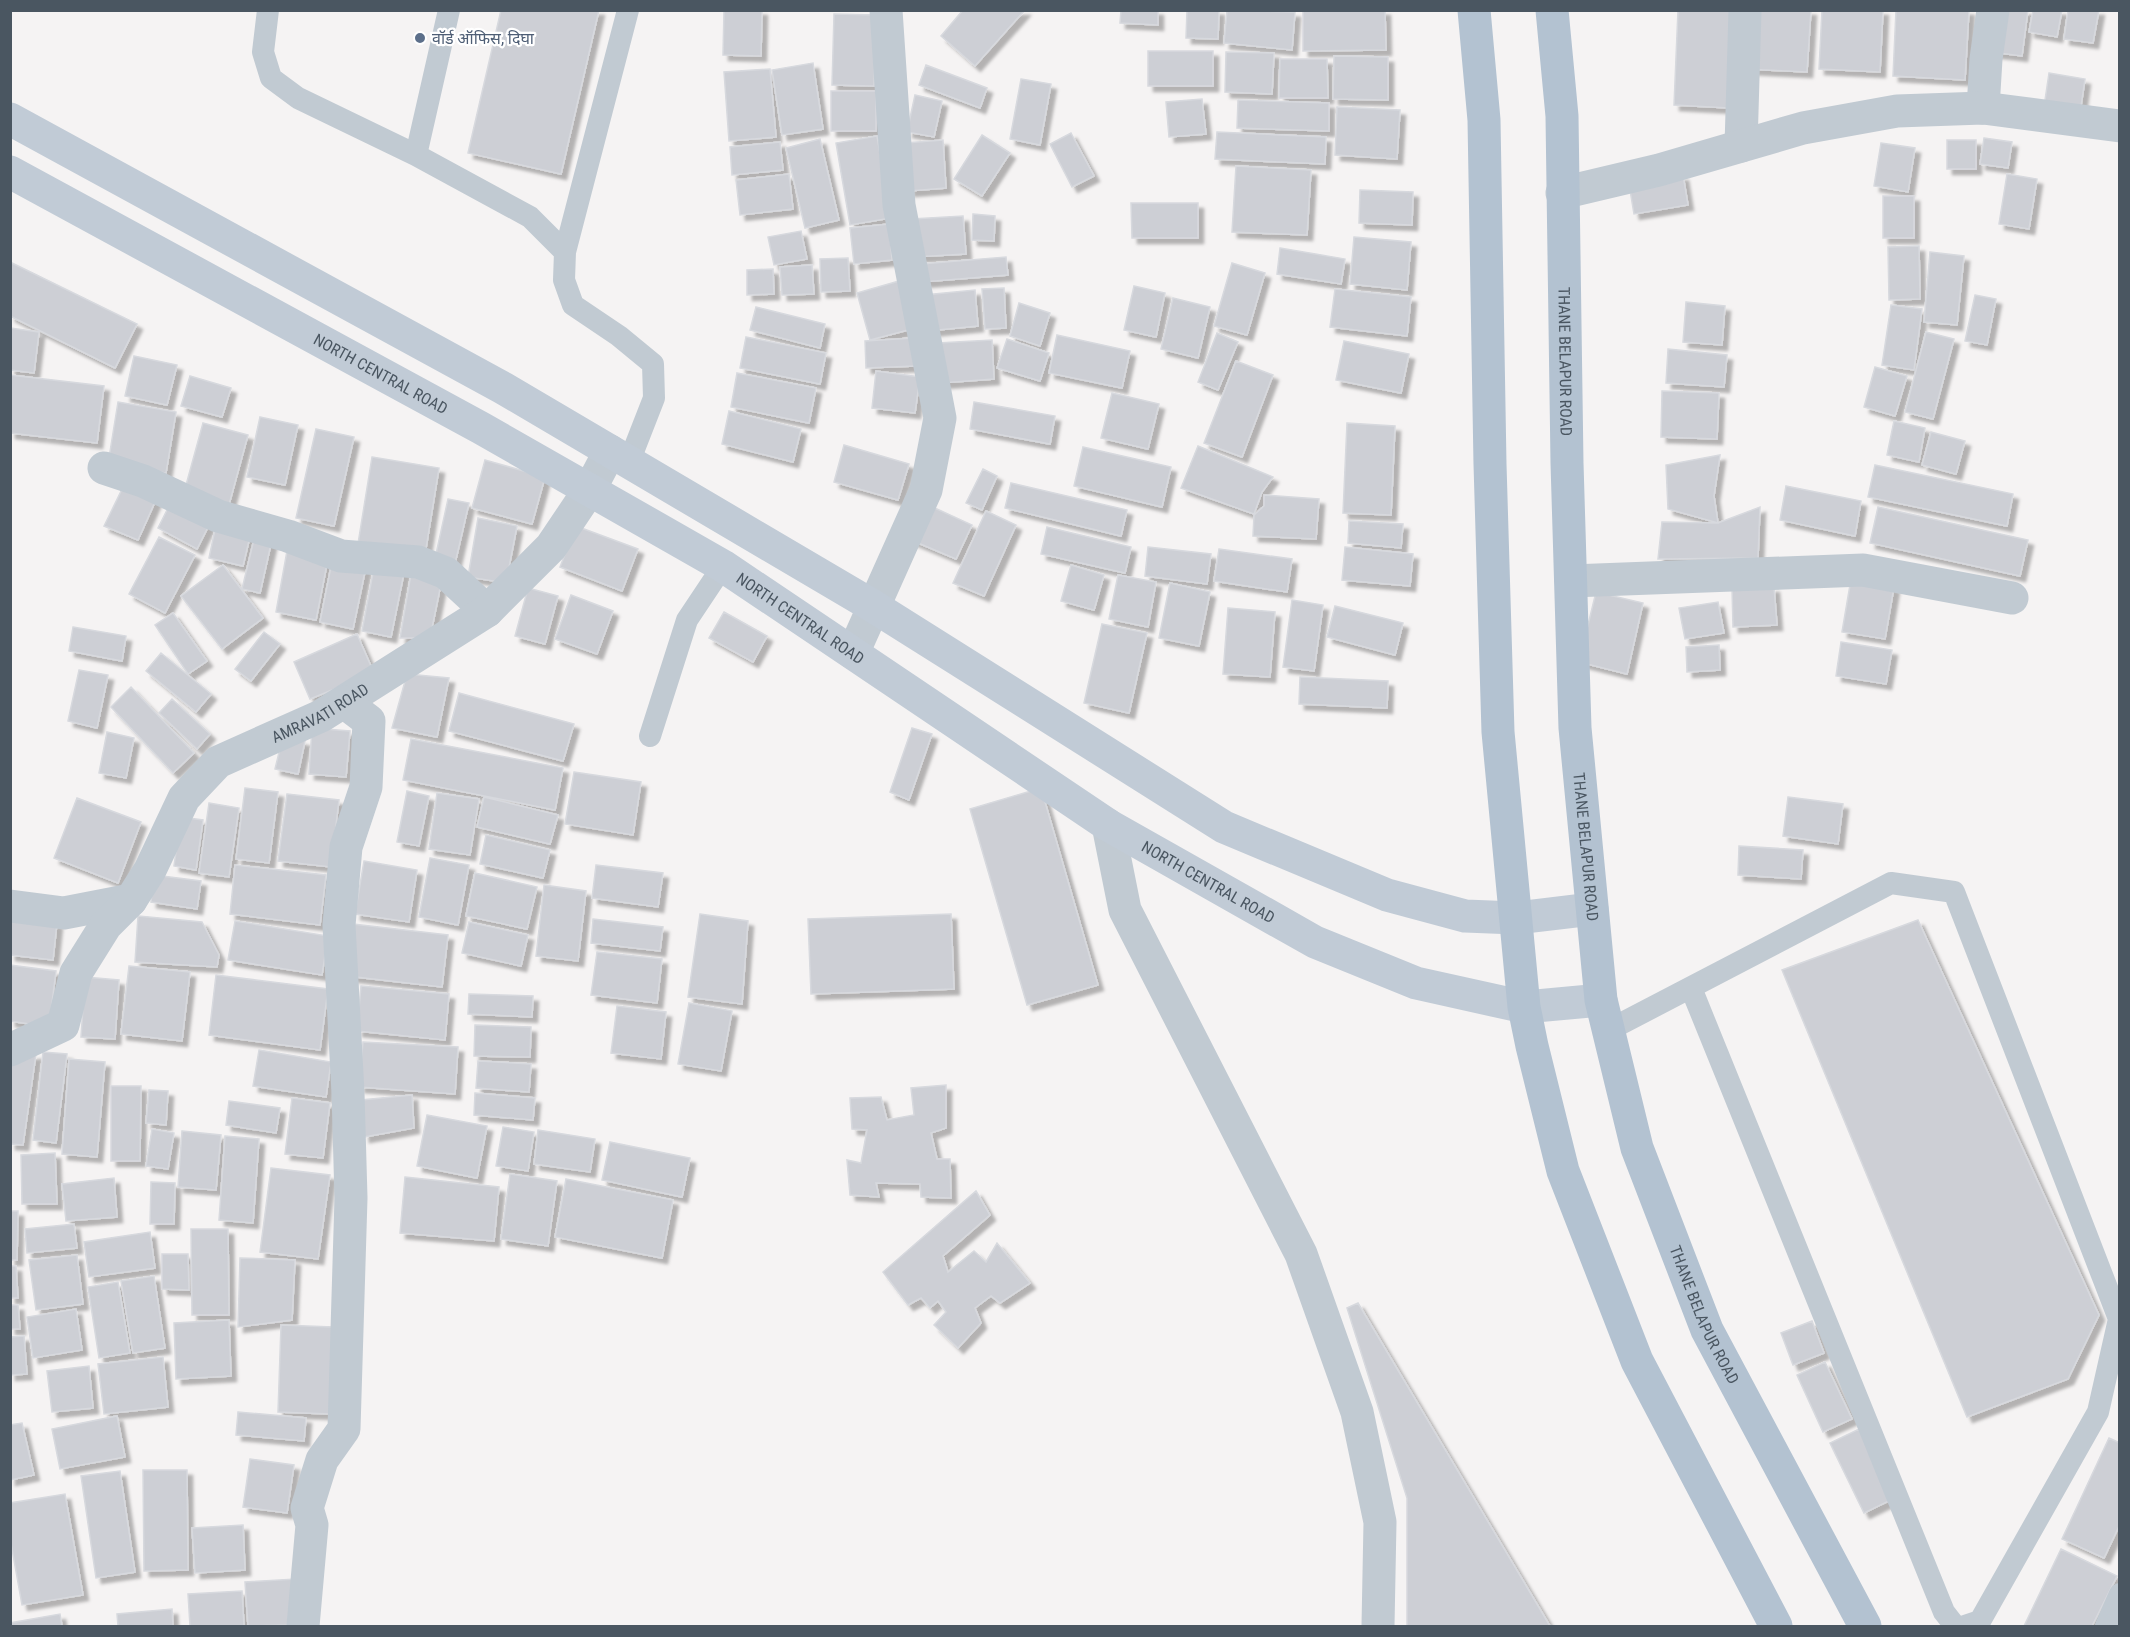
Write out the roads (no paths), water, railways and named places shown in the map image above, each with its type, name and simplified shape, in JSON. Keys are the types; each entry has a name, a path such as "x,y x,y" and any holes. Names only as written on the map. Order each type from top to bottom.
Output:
{"main road":[{"path":"1474,10 1484,120 1490,464 1498,732 1524,1007 1563,1171 1636,1361 1776,1626"},
{"name":"THANE BELAPUR ROAD","path":"1552,10 1562,116 1575,728 1601,1000 1607,1032 1637,1148 1707,1330 1865,1626"},
{"path":"10,119 493,382 873,606 1224,827 1387,895 1465,916 1516,918 1592,909"},
{"name":"NORTH CENTRAL ROAD","path":"10,172 481,428 723,566 1108,825 1315,942 1416,983 1524,1007 1601,1000"}],"street":[{"path":"853,653 926,490 940,418 899,205 886,10"},
{"path":"1741,146 1745,10"},
{"path":"1983,108 1986,59 1993,10"},
{"path":"1562,193 1659,170 1803,128 1898,111 1983,108 2120,126"},
{"name":"AMRAVATI ROAD","path":"10,1050 63,1025 76,973 106,925 131,900 150,870 184,798 218,762 321,716 487,611 551,547 590,489 619,456"},
{"path":"104,468 142,481 218,516 288,536 341,556 418,562 446,573 487,611"},
{"path":"1571,581 1863,570 2012,598"},
{"path":"303,1626 312,1526 307,1508 322,1460 344,1429 351,1198 339,925 346,847 366,787 369,721 344,702"},
{"path":"1108,825 1125,910 1301,1254 1357,1412 1380,1522 1378,1626"},
{"path":"10,906 64,913 131,900"}],"lane":[{"path":"268,10 263,52 271,78 298,98 416,155 530,217 565,252"},
{"path":"416,155 449,10"},
{"path":"619,456 654,398 653,364 619,336 573,305 564,280 565,252 628,10"},
{"path":"650,736 687,620 723,566"},
{"path":"1607,1032 1891,883 1954,892 2119,1319 2098,1412 1980,1621 1965,1626"},
{"path":"1691,988 1944,1612 1955,1626"},
{"path":"2106,1626 2120,1594"}],"place":[{"name":"वॉर्ड ऑफिस, दिघा","path":"420,38"}]}
